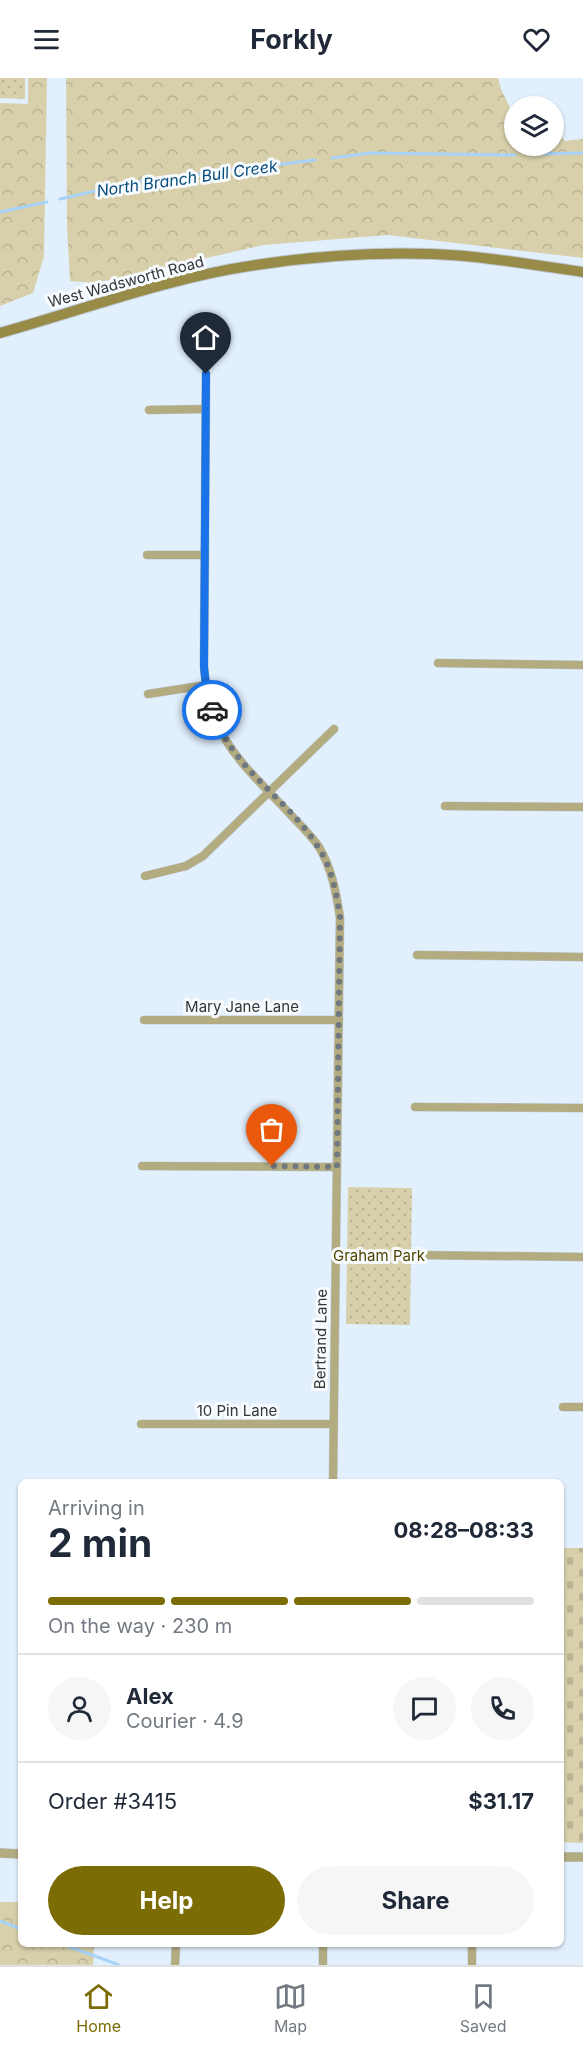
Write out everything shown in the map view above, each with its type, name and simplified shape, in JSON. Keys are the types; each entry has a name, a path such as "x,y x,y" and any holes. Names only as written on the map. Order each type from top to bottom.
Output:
{"main road":[{"name":"West Wadsworth Road","path":"0,333 169,282 256,265 340,255 434,254 583,272"}],"street":[{"name":"Bertrand Lane","path":"206,374 206,686 210,706 221,732 247,769 318,846 327,863 334,885 340,917 333,1479"},
{"path":"149,410 206,409"},
{"path":"147,555 205,555"},
{"path":"438,663 583,665"},
{"path":"148,694 206,686"},
{"path":"145,876 186,866 203,856 334,729"},
{"path":"445,806 583,807"},
{"path":"417,955 583,957"},
{"name":"Mary Jane Lane","path":"144,1020 339,1020"},
{"path":"415,1107 583,1108"},
{"path":"142,1166 337,1167"},
{"path":"416,1255 583,1257"},
{"path":"563,1407 583,1407"},
{"name":"10 Pin Lane","path":"141,1424 333,1424"},
{"path":"0,1853 18,1854"},
{"path":"564,1857 583,1857"},
{"path":"176,1947 176,1965"},
{"path":"323,1947 323,1965"},
{"path":"472,1947 472,1965"}],"green space":[{"path":"0,78 25,78 25,99 0,98"},
{"path":"28,78 47,78 44,256 33,293 0,306 0,103 28,104"},
{"path":"66,78 498,78 504,96 504,156 564,156 564,140 583,139 583,258 388,235 264,245 96,283 70,281 67,227"},
{"name":"Graham Park","path":"348,1187 412,1188 410,1325 346,1324"},
{"path":"564,1548 583,1548 583,1843 564,1842"},
{"path":"0,1902 18,1902 18,1947 94,1947 93,1965 0,1965"}],"waterway":[{"name":"North Branch Bull Creek","path":"332,158 370,153 504,155"},
{"name":"North Branch Bull Creek","path":"564,153 583,153"},
{"name":"North Branch Bull Creek","path":"60,199 135,182 315,160"},
{"name":"North Branch Bull Creek","path":"0,212 47,202"},
{"path":"0,1921 18,1928"},
{"path":"70,1947 119,1965"}],"way so far":[{"path":"212,710 217,725 247,769 318,846 327,863 334,885 340,917 337,1167 272,1166"}],"route":[{"path":"206,374 204,667 212,710"}]}
